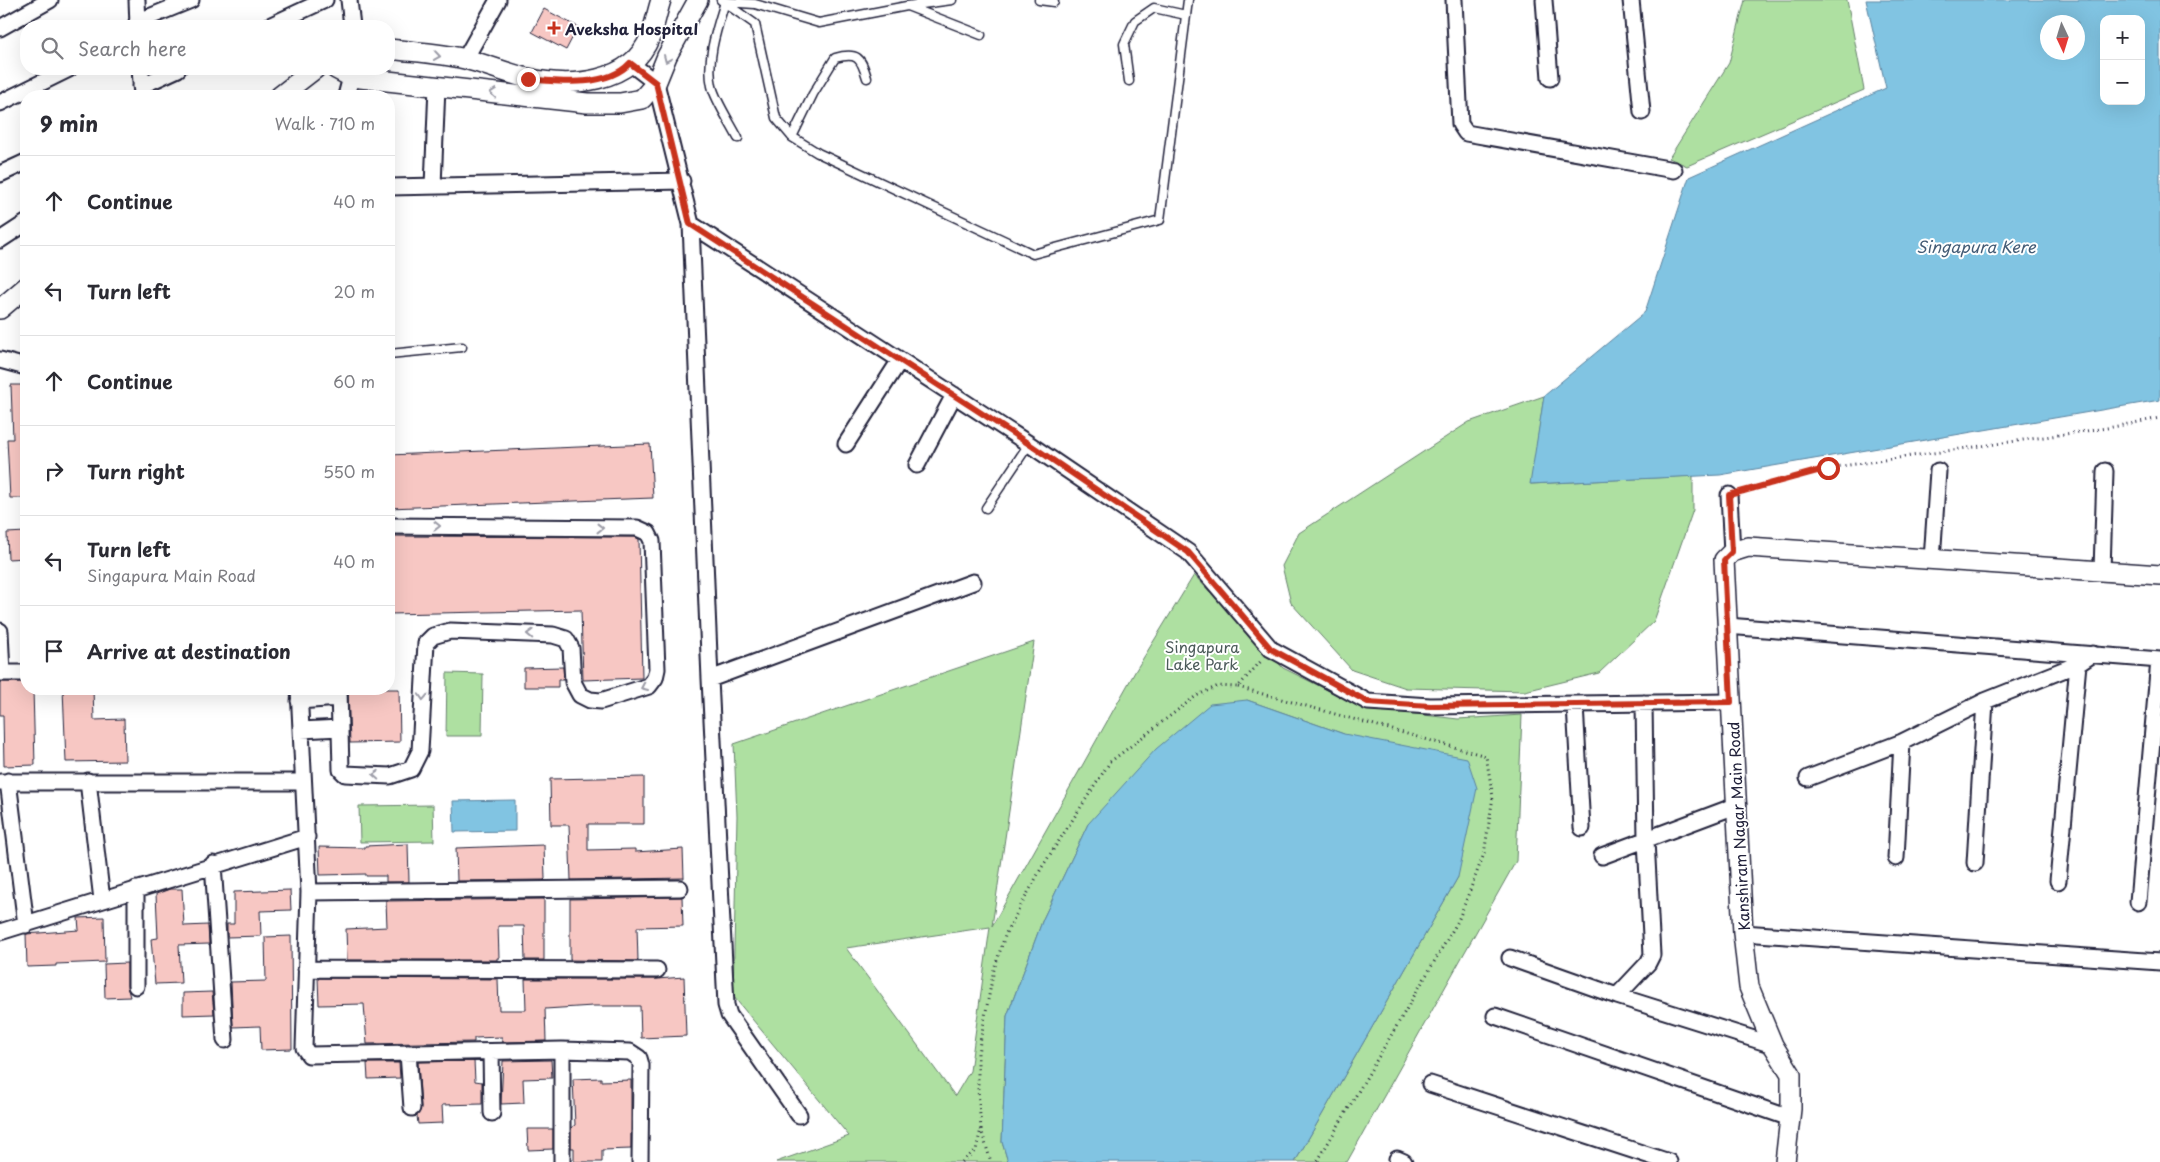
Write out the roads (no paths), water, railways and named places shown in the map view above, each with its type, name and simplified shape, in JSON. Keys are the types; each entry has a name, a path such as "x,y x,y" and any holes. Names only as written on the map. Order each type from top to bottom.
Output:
{"street":[{"path":"0,28 50,0"},
{"path":"138,0 138,20"},
{"path":"147,20 191,0"},
{"path":"282,20 325,0"},
{"path":"349,0 351,20"},
{"path":"465,59 498,0"},
{"path":"395,50 465,59 528,79 563,82 589,80 615,74 630,63 650,38 661,0"},
{"path":"357,75 587,103 620,103 642,99 656,83 667,56 698,0"},
{"path":"1454,0 1460,124 1466,133 1674,170"},
{"path":"1544,0 1550,78"},
{"path":"1631,0 1642,112"},
{"path":"630,63 656,83 682,181 690,224 727,1011 799,1115"},
{"path":"26,90 57,75"},
{"path":"140,75 141,90"},
{"path":"143,90 168,75"},
{"path":"288,90 308,75"},
{"path":"343,75 345,90"},
{"path":"433,186 437,86"},
{"path":"0,103 20,93"},
{"path":"0,174 20,165"},
{"path":"395,187 682,181"},
{"path":"690,224 1029,444 1188,552 1271,649 1368,702 1430,706 1731,702"},
{"path":"0,240 20,227"},
{"path":"0,309 20,293"},
{"path":"0,360 20,365"},
{"path":"846,444 900,360"},
{"path":"917,465 954,396"},
{"path":"1932,560 1938,471"},
{"path":"2102,571 2105,471"},
{"path":"1729,495 1732,552 1748,547 2160,575"},
{"path":"339,695 341,770 345,774 390,776 411,768 420,751 426,643 433,636 450,631 553,635 566,639 571,648 574,682 580,695 590,700 601,701 649,686 655,678 656,644 652,541 648,534 637,528 395,526"},
{"name":"Kanshiram Nagar Main Road","path":"1732,552 1724,560 1738,805 1743,933 1749,987 1773,1045 1791,1074 1790,1118 1784,1162"},
{"path":"710,679 973,582"},
{"path":"1727,626 2160,660 2138,902"},
{"path":"0,631 1,673 20,673"},
{"path":"1808,778 1902,742 1985,701 2078,664 2093,654"},
{"path":"2058,881 2078,664"},
{"path":"299,695 309,892 304,1048 310,1055 562,1050 630,1052 639,1058 641,1065 640,1162"},
{"path":"1975,863 1985,701"},
{"path":"1617,996 1648,963 1652,955 1646,840 1644,702"},
{"path":"1575,705 1582,828"},
{"path":"301,730 340,728"},
{"path":"1896,858 1902,742"},
{"path":"26,925 4,781 303,782"},
{"path":"88,781 102,900"},
{"path":"1602,856 1738,805"},
{"path":"0,932 213,864 307,837"},
{"path":"213,864 225,1040"},
{"path":"309,892 680,888"},
{"path":"136,889 136,986"},
{"path":"1743,933 2160,962"},
{"path":"1510,958 1617,996 1773,1045"},
{"path":"306,969 657,970"},
{"path":"1495,1016 1790,1118"},
{"path":"562,1050 562,1162"},
{"path":"491,1052 492,1113"},
{"path":"408,1053 412,1108"},
{"path":"1430,1084 1669,1162"}],"lane":[{"path":"723,1 755,4 818,23 907,6 952,0"},
{"path":"1039,0 1054,2"},
{"path":"723,1 755,24 776,118 792,137 818,153 1033,254 1160,220 1188,0"},
{"path":"723,1 711,63 712,86 738,138"},
{"path":"907,6 981,35"},
{"path":"1130,81 1124,44 1135,21 1154,8 1186,15"},
{"path":"792,137 835,58 848,55 855,56 863,63 867,78"},
{"path":"395,354 462,348"},
{"path":"986,508 1029,444"}],"water":[{"name":"Singapura Kere","path":"1866,0 2160,0 2160,400 1720,475 1530,484 1544,396 1645,312 1689,177 1886,88"},
{"path":"1247,700 1344,734 1467,758 1477,788 1458,877 1295,1162 1008,1162 1002,1142 1007,1016 1043,919 1088,824 1156,749 1210,704"},
{"path":"515,800 515,831 454,832 453,801"}],"place":[{"name":"Aveksha Hospital","path":"554,28"}],"park label":[{"name":"Singapura Lake Park","path":"1202,654"}]}
